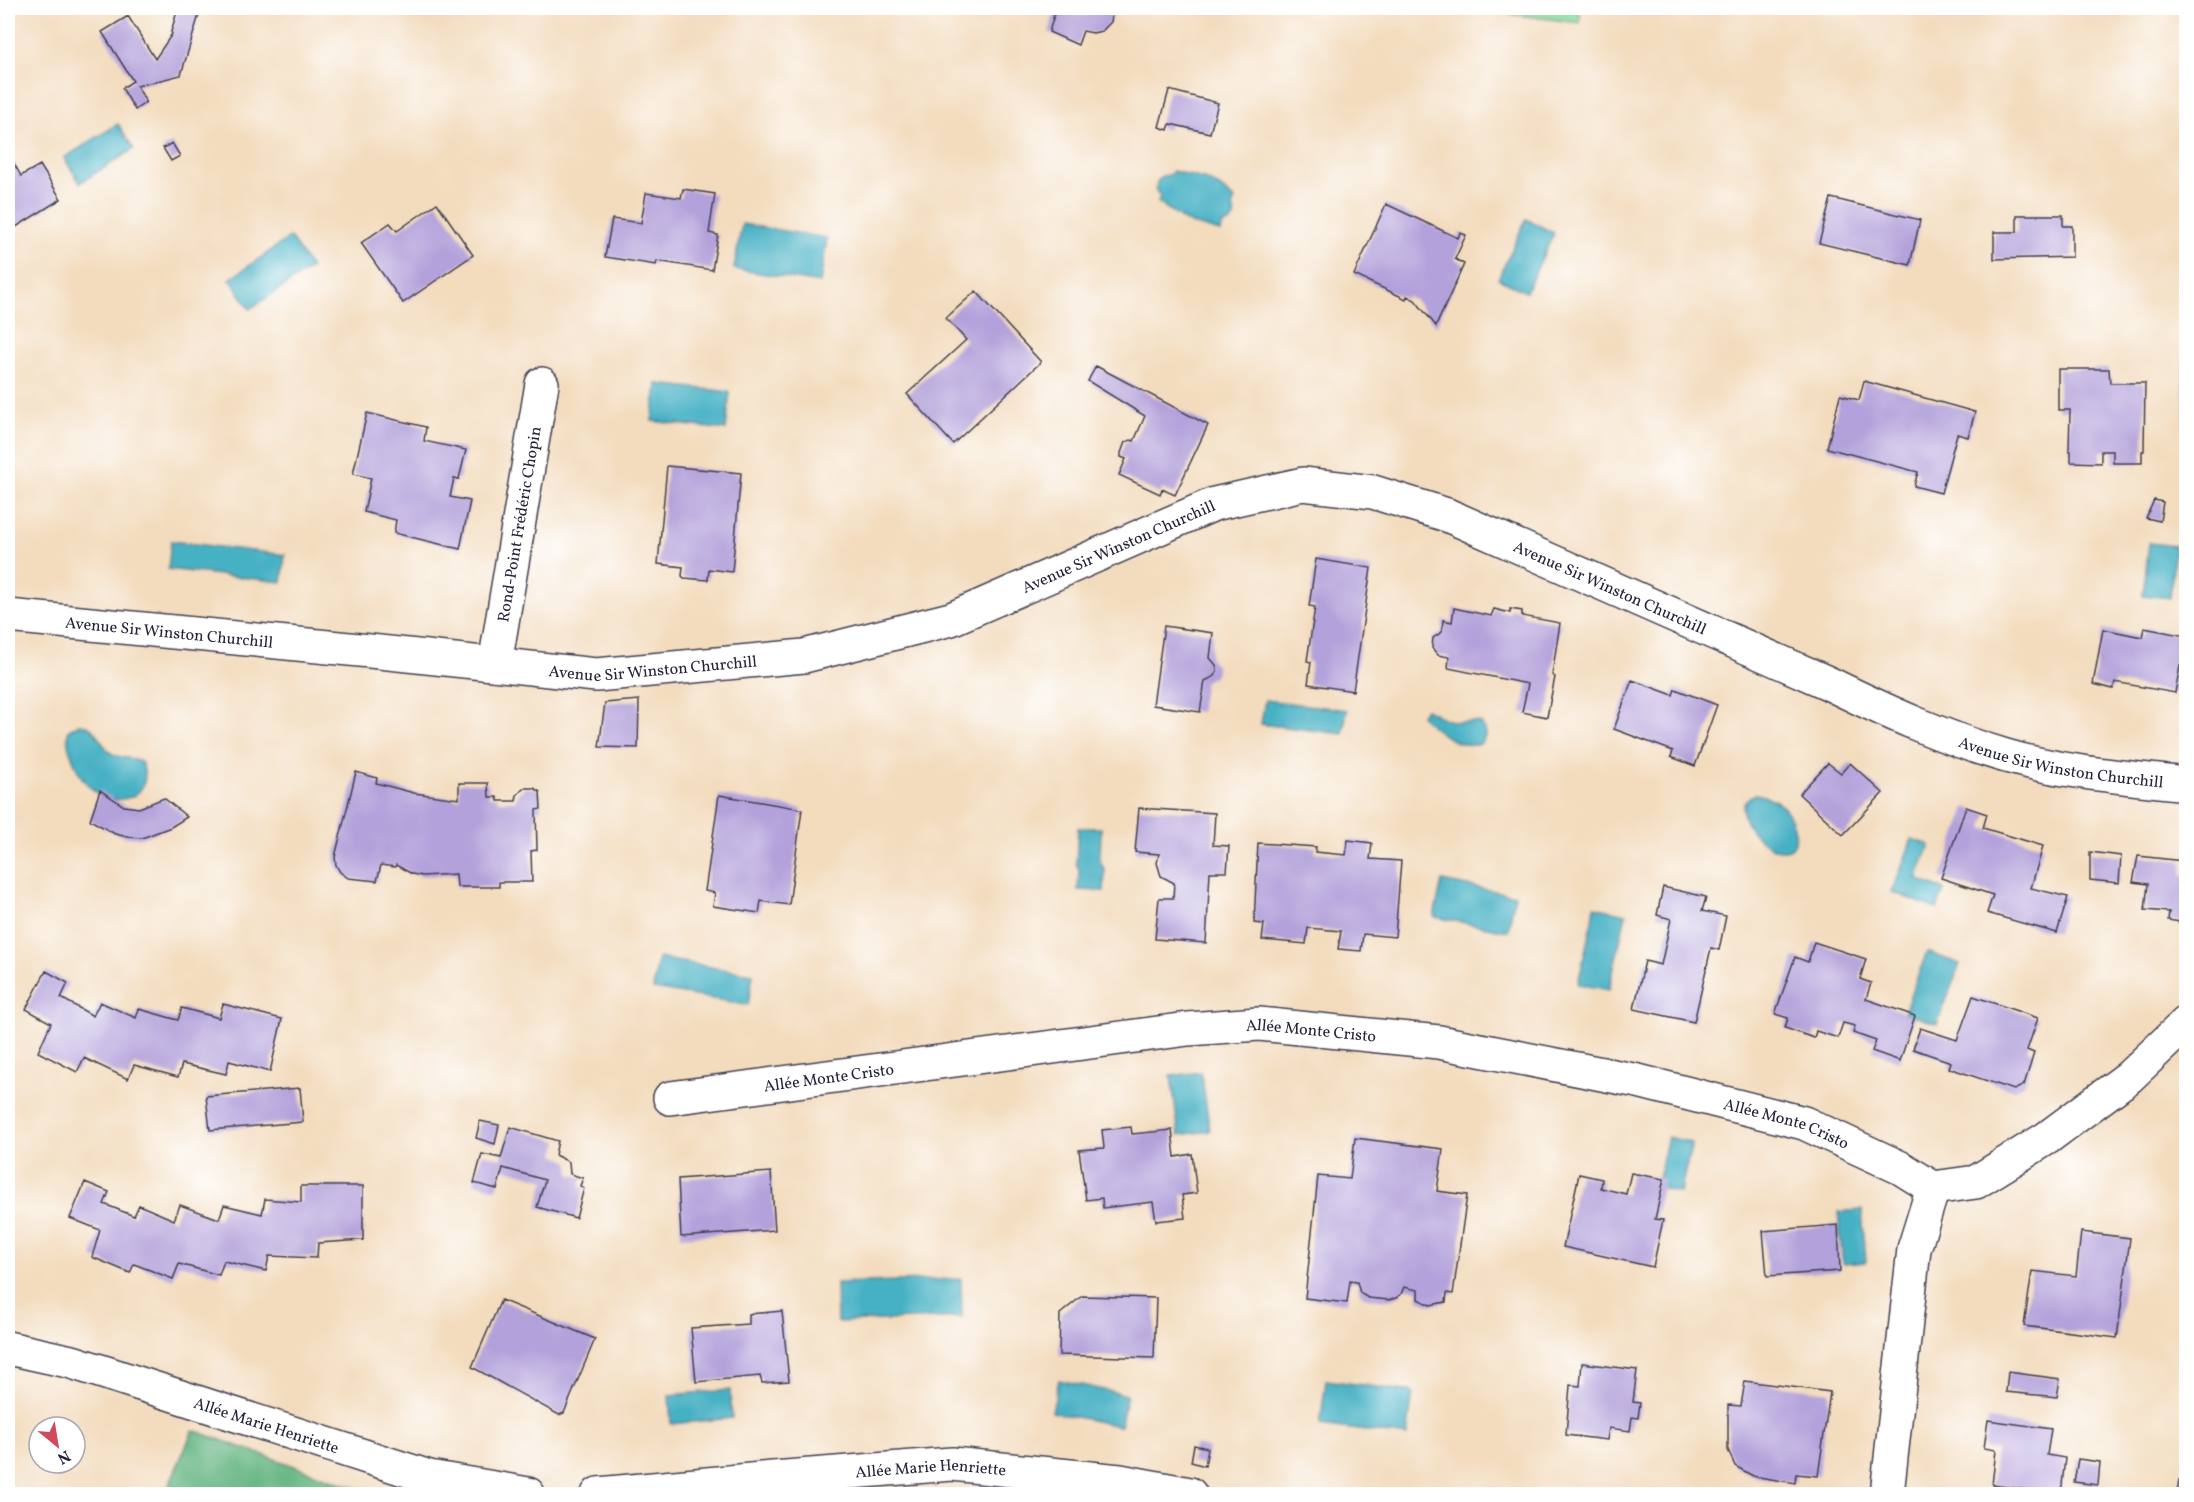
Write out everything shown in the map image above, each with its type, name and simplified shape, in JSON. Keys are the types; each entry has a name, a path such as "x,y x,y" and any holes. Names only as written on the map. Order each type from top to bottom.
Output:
{"street":[{"name":"Rond-Point Frédéric Chopin","path":"495,664 542,384"},
{"name":"Avenue Sir Winston Churchill","path":"8,616 596,675 804,656 951,619 1214,504 1303,484 1373,492 1447,515 1807,674 1887,712 1977,747 2008,756 2093,773 2187,784"},
{"path":"1887,1494 1914,1249 1933,1188 1976,1182 2047,1138 2129,1077 2187,1023"},
{"name":"Allée Monte Cristo","path":"670,1098 1188,1029 1259,1024 1439,1042 1638,1081 1804,1122 1901,1168 1933,1188"},
{"name":"Allée Marie Henriette","path":"8,1347 72,1362 429,1477 528,1494"},
{"name":"Allée Marie Henriette","path":"598,1494 952,1464 1120,1481 1190,1494"}],"green space":[{"path":"1463,8 1580,8 1580,23"},
{"path":"193,1430 373,1494 165,1494"}],"water":[{"path":"118,124 134,149 80,183 64,158"},
{"path":"1173,171 1207,180 1235,200 1232,206 1235,213 1234,218 1223,225 1220,232 1186,222 1158,202 1160,197 1156,190 1157,182 1162,176 1170,175"},
{"path":"1526,219 1554,233 1526,292 1498,279"},
{"path":"742,224 827,238 820,283 734,269"},
{"path":"290,237 311,268 250,309 230,279"},
{"path":"657,384 730,392 726,430 652,421"},
{"path":"171,541 285,555 282,582 168,569"},
{"path":"2149,543 2175,546 2170,598 2143,595"},
{"path":"1265,700 1347,710 1343,734 1261,724"},
{"path":"1425,709 1452,721 1481,723 1486,733 1483,741 1478,745 1470,745 1449,738 1424,719 1421,715"},
{"path":"79,724 90,727 113,754 141,762 145,776 142,787 134,795 123,799 110,798 97,793 84,781 74,762 68,742 69,730"},
{"path":"1756,794 1776,801 1788,813 1795,833 1794,845 1790,849 1774,848 1764,843 1748,826 1743,807 1747,800"},
{"path":"1078,828 1101,828 1100,862 1105,870 1104,891 1078,890 1079,870 1076,863"},
{"path":"1912,839 1930,845 1917,879 1944,890 1937,909 1892,892"},
{"path":"1442,881 1515,895 1508,931 1434,917"},
{"path":"1595,907 1626,914 1609,990 1578,984"},
{"path":"1927,952 1960,964 1937,1024 1904,1012"},
{"path":"658,958 753,974 748,1005 653,989"},
{"path":"1201,1072 1210,1131 1179,1135 1171,1076"},
{"path":"1668,1137 1692,1143 1680,1193 1656,1187"},
{"path":"1862,1210 1866,1262 1843,1264 1838,1212"},
{"path":"961,1279 962,1317 837,1322 836,1283"},
{"path":"1059,1380 1127,1395 1120,1426 1052,1412"},
{"path":"1326,1380 1413,1392 1407,1436 1320,1425"},
{"path":"730,1390 732,1418 671,1424 669,1395"}],"building":[{"path":"178,8 201,8 181,75 137,86 146,102 135,110 122,88 133,81 102,32 128,16 155,59 172,34"},
{"path":"1056,8 1111,8 1111,22 1102,31 1093,33 1083,31 1078,45 1049,32"},
{"path":"1169,90 1218,103 1210,133 1170,124 1168,130 1159,127"},
{"path":"172,143 180,156 171,161 163,148"},
{"path":"8,153 21,176 40,165 61,199 16,227 8,213"},
{"path":"683,189 715,194 709,233 718,235 712,270 657,261 656,265 605,257 612,219 641,223 646,193 681,198"},
{"path":"1831,198 1920,220 1910,265 1819,243"},
{"path":"437,203 473,255 403,303 361,243 390,223 397,231"},
{"path":"1386,204 1458,238 1460,233 1466,235 1455,259 1464,264 1436,326 1415,300 1407,296 1406,299 1354,275"},
{"path":"2017,215 2063,215 2063,226 2072,226 2072,257 1994,259 1994,232 2017,232"},
{"path":"976,291 1041,362 953,444 907,394 966,340 946,318"},
{"path":"2183,356 2186,356 2186,425 2184,425"},
{"path":"1096,366 1208,425 1175,495 1162,489 1160,494 1119,475 1126,459 1121,457 1125,442 1134,441 1145,416 1088,381"},
{"path":"2058,369 2109,369 2110,383 2145,383 2142,463 2113,463 2113,451 2101,451 2101,463 2071,462 2070,410 2058,410"},
{"path":"1864,381 1975,412 1968,437 1957,434 1941,493 1914,486 1918,472 1827,448 1840,395 1859,400"},
{"path":"367,413 426,427 424,441 466,450 459,479 454,478 450,497 470,501 460,549 394,533 396,520 364,512 371,478 353,474"},
{"path":"667,466 741,473 732,572 709,569 708,580 684,578 682,576 683,567 658,564"},
{"path":"2154,500 2163,502 2160,521 2146,518"},
{"path":"1316,559 1371,568 1353,691 1308,684 1311,662 1307,661 1315,607 1309,606"},
{"path":"1454,608 1491,616 1494,609 1510,613 1510,609 1522,611 1522,616 1560,623 1552,675 1555,677 1547,717 1522,712 1528,684 1448,668 1449,657 1438,655 1432,648 1433,638 1442,632 1443,620 1452,622"},
{"path":"1164,626 1213,633 1210,658 1216,665 1217,671 1215,676 1205,681 1200,712 1153,705"},
{"path":"2144,628 2186,636 2186,667 2180,666 2175,693 2115,682 2113,689 2093,684 2103,629 2142,637"},
{"path":"1632,680 1673,695 1675,689 1717,705 1695,766 1671,757 1673,751 1614,729"},
{"path":"639,700 638,748 599,747 605,703"},
{"path":"1828,763 1841,773 1850,763 1883,793 1843,835 1799,794"},
{"path":"356,772 377,778 376,783 414,793 459,799 459,783 488,783 489,797 497,797 498,801 516,801 517,795 524,788 534,788 540,792 541,809 536,810 537,850 531,851 532,882 499,882 499,887 457,887 456,874 422,876 412,874 396,865 395,867 381,865 377,881 348,878 340,872 335,857"},
{"path":"100,790 124,806 139,808 164,798 187,817 171,827 142,838 115,834 90,820"},
{"path":"719,795 802,809 789,905 761,901 759,913 713,906 715,893 705,891"},
{"path":"1966,807 1987,814 1983,828 2043,846 2031,888 2068,897 2057,933 1987,913 1993,895 1941,878"},
{"path":"1139,808 1215,813 1213,845 1229,846 1227,872 1210,872 1206,943 1155,939 1159,898 1173,898 1174,883 1161,876 1157,863 1159,854 1135,852"},
{"path":"1348,840 1372,843 1370,859 1401,861 1395,937 1363,934 1361,951 1338,949 1341,931 1308,928 1306,944 1262,940 1264,924 1254,923 1258,843 1316,847 1315,852 1346,855"},
{"path":"2090,852 2121,856 2119,883 2090,880"},
{"path":"2138,856 2183,861 2182,875 2186,876 2186,923 2168,920 2169,912 2145,910 2148,884 2133,882"},
{"path":"1663,887 1706,897 1702,911 1726,916 1719,950 1711,948 1694,1022 1634,1009 1645,961 1661,965 1671,919 1657,915"},
{"path":"1814,942 1866,959 1860,979 1871,983 1866,999 1915,1016 1900,1061 1872,1051 1876,1041 1853,1033 1855,1026 1843,1023 1838,1038 1816,1031 1814,1038 1785,1028 1788,1018 1775,1014 1795,957 1808,962"},
{"path":"46,971 68,983 61,998 93,1016 100,1002 136,1018 139,1009 178,1020 182,1008 219,1018 223,1004 282,1019 270,1072 229,1061 226,1074 182,1064 178,1077 134,1065 128,1079 84,1058 77,1072 38,1052 51,1023 26,1009"},
{"path":"1973,996 2038,1018 2027,1050 2034,1053 2024,1085 2014,1090 1949,1068 1951,1062 1913,1049 1920,1028 1957,1040"},
{"path":"300,1088 303,1122 210,1130 206,1096"},
{"path":"480,1121 499,1125 495,1144 476,1138"},
{"path":"510,1127 558,1141 555,1155 569,1162 570,1174 583,1178 580,1186 584,1188 576,1218 537,1207 545,1180 503,1168 497,1189 474,1183 482,1154 501,1158"},
{"path":"1131,1127 1132,1134 1172,1130 1175,1157 1192,1154 1197,1193 1182,1195 1185,1218 1156,1221 1153,1202 1103,1208 1102,1198 1086,1200 1079,1150 1104,1148 1102,1130"},
{"path":"1355,1138 1443,1149 1437,1191 1467,1195 1453,1294 1447,1293 1446,1302 1430,1305 1418,1299 1418,1290 1404,1287 1396,1298 1389,1300 1368,1298 1360,1293 1357,1282 1350,1281 1347,1303 1305,1298 1318,1176 1350,1179"},
{"path":"771,1172 775,1230 681,1237 678,1179"},
{"path":"1631,1173 1664,1179 1655,1219 1663,1220 1653,1267 1563,1247 1579,1174 1602,1179 1601,1188 1626,1194"},
{"path":"85,1182 109,1192 104,1204 134,1216 139,1205 174,1220 180,1205 219,1219 224,1205 262,1214 265,1199 301,1202 301,1186 363,1186 363,1240 318,1243 317,1258 269,1256 266,1271 224,1261 219,1275 179,1264 173,1279 134,1264 130,1273 92,1257 100,1230 70,1218"},
{"path":"1838,1225 1840,1271 1767,1276 1763,1231"},
{"path":"2081,1232 2130,1238 2117,1338 2024,1326 2032,1271 2076,1276"},
{"path":"1082,1296 1156,1298 1154,1358 1059,1355 1060,1314"},
{"path":"501,1300 595,1339 564,1413 559,1415 472,1367"},
{"path":"782,1311 789,1381 762,1383 760,1376 696,1382 691,1328 749,1324 749,1314"},
{"path":"1582,1363 1637,1370 1633,1402 1640,1403 1638,1418 1632,1417 1630,1431 1609,1428 1607,1440 1566,1435 1570,1385 1580,1386"},
{"path":"2008,1372 2060,1379 2057,1397 2006,1392"},
{"path":"1745,1381 1830,1392 1818,1476 1796,1474 1795,1483 1753,1476 1735,1466 1728,1450 1728,1405 1741,1406"},
{"path":"1988,1420 2051,1429 2047,1455 2065,1458 2061,1494 1992,1485 1996,1450 1984,1448"},
{"path":"1194,1445 1208,1448 1205,1466 1191,1462"},
{"path":"2078,1459 2100,1462 2098,1485 2074,1482"},
{"path":"2185,1474 2186,1494 2177,1494 2179,1480 2184,1480"}]}
